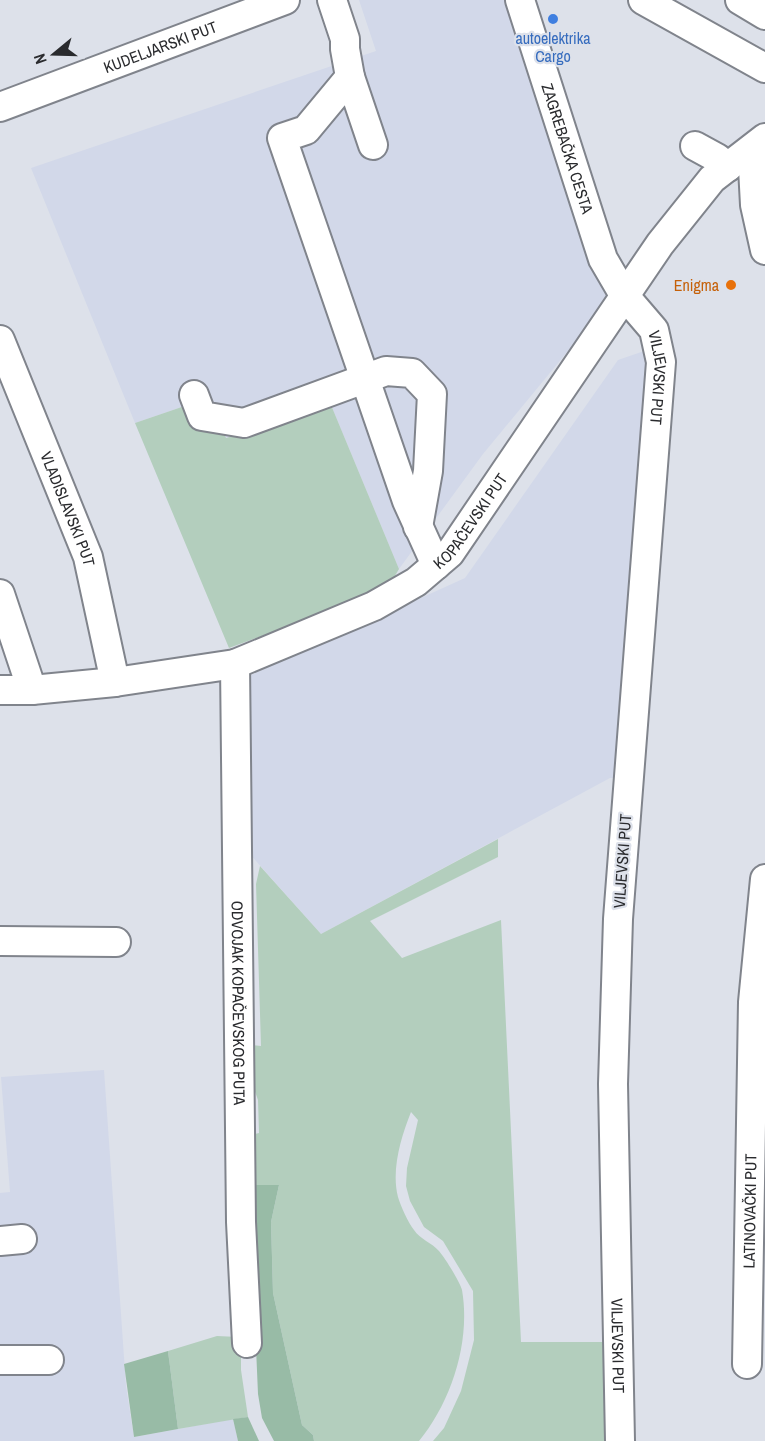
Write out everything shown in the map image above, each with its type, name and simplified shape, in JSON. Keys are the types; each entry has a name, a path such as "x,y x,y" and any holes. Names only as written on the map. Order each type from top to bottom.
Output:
{"street":[{"name":"KUDELJARSKI PUT","path":"0,107 285,0"},
{"path":"332,0 345,39 350,77 374,145"},
{"name":"ZAGREBAČKA CESTA","path":"520,0 603,259 624,295"},
{"path":"644,0 765,68"},
{"path":"740,0 765,15"},
{"path":"350,77 306,130 282,138 407,501 436,565"},
{"path":"758,143 756,205 765,250"},
{"name":"KOPAČEVSKI PUT","path":"0,690 32,690 116,682 235,664 374,606 416,582 450,553 660,244 712,179 758,143"},
{"path":"695,146 728,167"},
{"name":"VILJEVSKI PUT","path":"620,1441 613,1084 618,919 661,362 654,330 624,295"},
{"name":"VLADISLAVSKI PUT","path":"0,340 88,557 116,682"},
{"path":"194,395 202,416 244,423 386,371 412,373 432,394 428,471 418,527"},
{"path":"0,594 32,690"},
{"name":"ODVOJAK KOPAČEVSKOG PUTA","path":"235,664 241,1222 247,1343"},
{"name":"LATINOVAČKI PUT","path":"747,1364 753,1002 765,879"},
{"path":"0,941 116,942"},
{"path":"0,1360 49,1360"}],"shaded area":[{"path":"359,0 506,0 608,296 605,306 483,454 399,569 331,405 225,438 208,398 135,423 31,168 376,51"},
{"path":"653,348 630,778 610,778 321,934 247,851 242,679 465,578 618,360"},
{"path":"104,1070 126,1386 134,1437 233,1419 238,1441 0,1441 0,1193 10,1192 1,1077"}],"green space":[{"path":"208,398 226,438 331,405 399,569 393,579 352,603 229,648 135,423"},
{"path":"498,839 498,857 370,921 402,958 501,920 521,1342 605,1342 609,1441 433,1441 444,1428 461,1391 474,1340 473,1291 443,1241 424,1227 410,1201 406,1186 407,1168 418,1120 411,1112 398,1154 396,1187 401,1205 412,1227 419,1236 439,1251 462,1290 464,1330 456,1370 440,1408 419,1441 314,1441 313,1435 302,1425 273,1293 271,1222 279,1185 249,1185 251,1135 259,1133 258,1100 252,1083 250,1045 261,1046 256,884 260,866 321,934"},
{"path":"249,1185 279,1185 271,1222 273,1293 302,1425 313,1435 314,1441 274,1441 262,1418 258,1394"},
{"path":"217,1336 238,1337 241,1346 241,1370 248,1417 178,1429 168,1351"},
{"path":"168,1351 178,1429 134,1437 124,1364"},
{"path":"248,1417 259,1441 238,1441 233,1419"}],"place":[{"name":"autoelektrika Cargo","path":"553,19"},
{"name":"Enigma","path":"731,285"}]}
